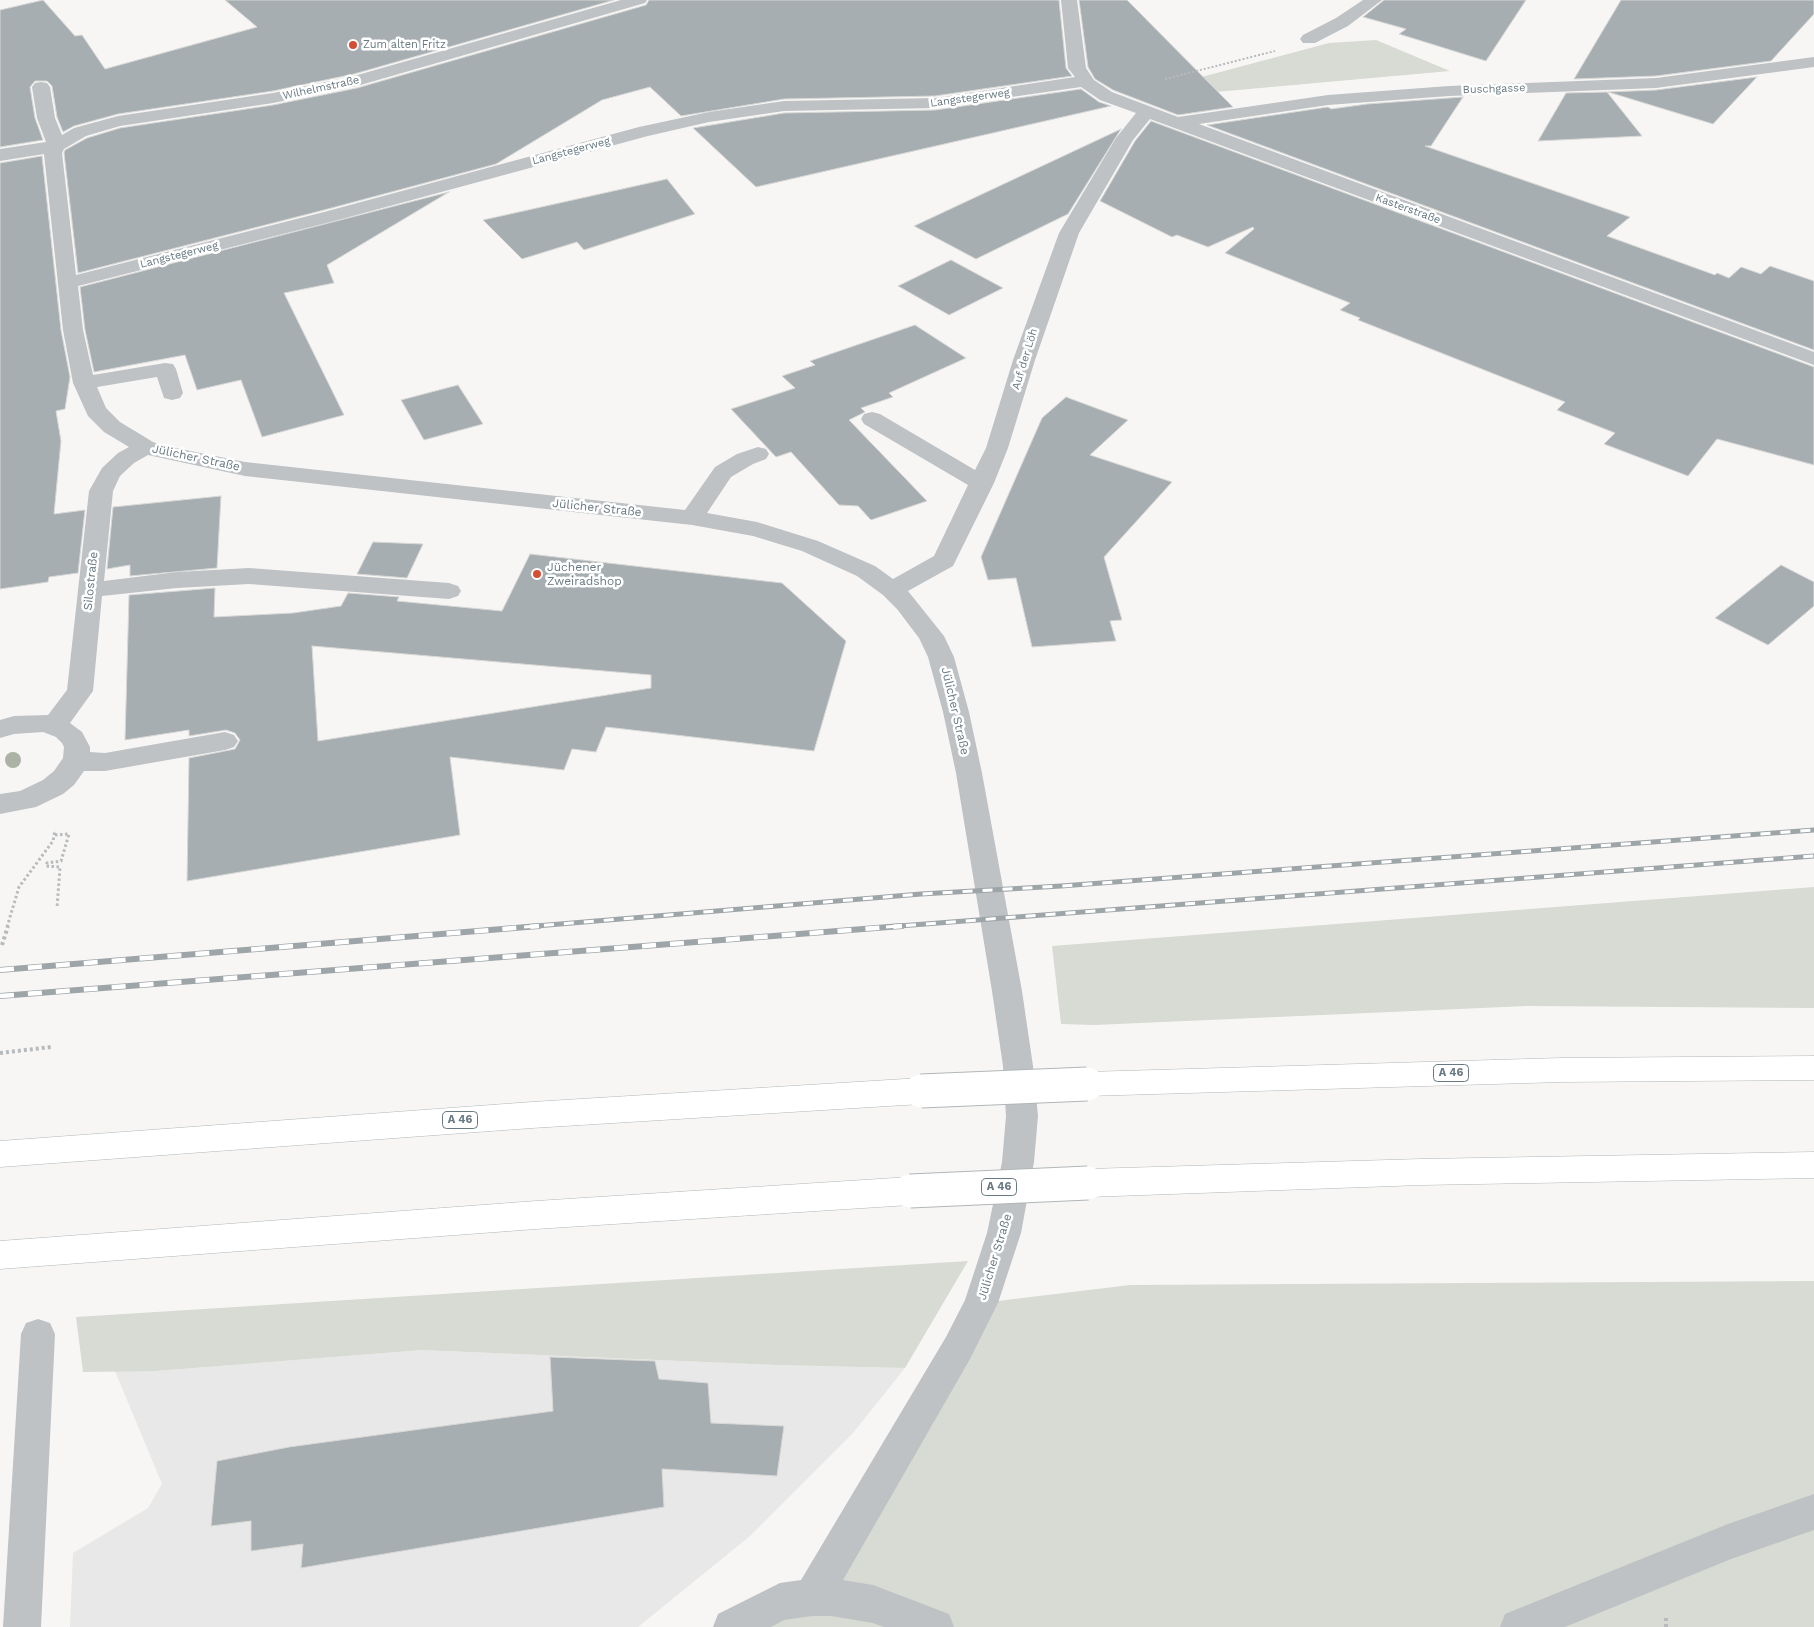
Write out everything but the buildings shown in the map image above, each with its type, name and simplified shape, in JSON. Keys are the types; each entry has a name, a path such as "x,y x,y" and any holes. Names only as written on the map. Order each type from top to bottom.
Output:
{"highway":[{"name":"A 46","path":"0,1154 532,1115 921,1091 1087,1084 1561,1070 1814,1068"},
{"name":"A 46","path":"0,1255 526,1215 910,1191 1265,1176 1814,1165"}],"street":[{"name":"Wilhelmstraße","path":"0,155 57,146 80,132 118,121 273,98 357,81 639,0"},
{"name":"Kasterstraße","path":"1068,0 1078,72 1101,93 1146,112 1814,359"},
{"path":"1309,39 1342,22 1374,0"},
{"name":"Buschgasse","path":"1174,122 1328,100 1449,91 1656,83 1814,62"},
{"name":"Langstegerweg","path":"67,283 331,216 645,131 709,116 784,106 935,104 1085,80"},
{"path":"41,87 46,118 57,146"},
{"name":"Auf der Löh","path":"892,590 944,561 982,483 1008,418 1024,360 1057,262 1069,233 1125,138 1146,112"},
{"name":"Jülicher Straße","path":"57,146 53,153 53,160 73,330 84,384 96,410 123,435 145,447 185,458 263,471 692,518 758,529 810,546 866,572 892,590 918,618 931,636 941,657 951,689 969,773 1006,991 1018,1066 1022,1116 1018,1162 1012,1198 994,1269 981,1302 958,1348 812,1597"},
{"path":"84,384 165,370 172,393"},
{"path":"872,419 982,483"},
{"name":"Silostraße","path":"53,726 80,691 101,491 110,473 126,458 145,447"},
{"path":"692,518 723,472 758,454"},
{"path":"90,590 177,580 249,576 450,591"},
{"path":"0,729 14,725 35,723 53,726 65,730 73,738 77,747 75,761 64,778 53,787 26,800 0,804"},
{"path":"75,761 105,762 225,741"},
{"path":"22,1627 38,1334"},
{"path":"1519,1627 1720,1546 1814,1512"},
{"path":"732,1627 780,1602 812,1597 831,1597 873,1604 935,1627"}],"path":[{"path":"1101,93 1251,58 1309,39"},
{"path":"2,945 19,887 55,835 53,787"},
{"path":"55,835 69,834 61,861 47,863 46,866 60,867 57,908"},
{"path":"0,1054 52,1047"}],"shaded area":[{"path":"1376,40 1450,71 1182,95 1164,87 1329,43"},
{"path":"1814,887 1814,1008 1527,1006 1095,1025 1061,1024 1052,946"},
{"path":"968,1261 905,1368 776,1365 422,1350 156,1371 83,1372 76,1317"},
{"path":"1814,1281 1814,1627 732,1627 795,1599 981,1303 1130,1285"},
{"path":"422,1350 776,1365 905,1368 853,1433 750,1536 638,1627 70,1627 73,1553 148,1508 162,1484 115,1371 156,1371"}],"railway":[{"path":"524,927 921,894 1061,886 1814,830"},
{"path":"886,927 1814,856"},
{"path":"0,970 539,926"},
{"path":"0,996 902,926"}],"place":[{"name":"Zum alten Fritz","path":"353,45"},
{"name":"Jüchener Zweiradshop","path":"537,574"}]}
